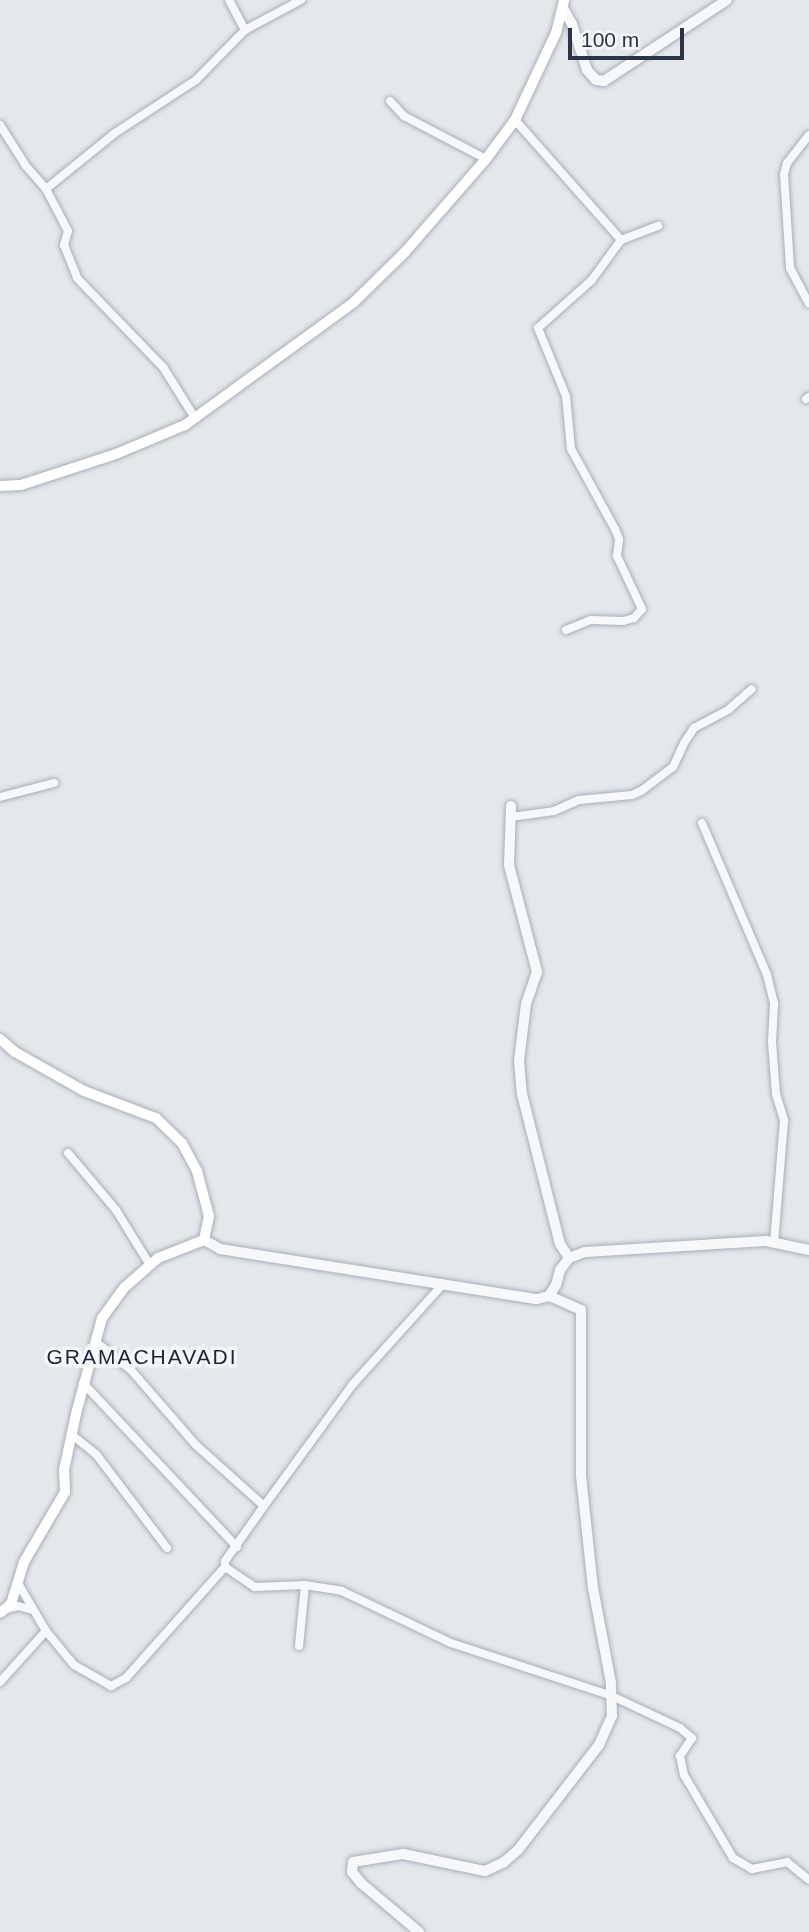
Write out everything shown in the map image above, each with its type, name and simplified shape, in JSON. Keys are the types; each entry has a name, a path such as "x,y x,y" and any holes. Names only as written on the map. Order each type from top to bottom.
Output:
{"main road":[{"path":"0,486 21,485 116,454 195,418 354,302 405,251 486,159 515,120 556,33 564,4"},
{"path":"2,1045 84,1091 156,1118 182,1143 197,1171 209,1216 204,1240 158,1258 124,1288 102,1318 71,1434 64,1470 65,1492 24,1562 11,1604 2,1612"}],"street":[{"path":"229,0 245,30"},
{"path":"46,189 115,132 196,80 245,30 301,0"},
{"path":"564,4 586,69 596,80 604,80 727,0"},
{"path":"390,102 404,116 486,159"},
{"path":"515,120 621,240"},
{"path":"0,125 26,166 46,189 68,231 64,245 77,278 163,367 195,418"},
{"path":"809,135 787,163 785,174 790,268 809,303"},
{"path":"566,629 591,620 623,621 634,618 642,609 617,556 619,539 615,529 571,449 566,396 555,364 538,334 538,328 591,281 621,240 658,226"},
{"path":"569,1258 557,1233 522,1094 519,1060 526,1004 537,972 509,864 511,811 554,811 579,800 632,795 641,791 673,767 694,728 729,709 752,689"},
{"path":"0,797 54,783"},
{"path":"702,823 766,975 774,1004 773,1055 776,1094 784,1121 774,1242"},
{"path":"68,1153 116,1210 150,1265"},
{"path":"204,1240 220,1249 537,1299 549,1296 581,1310 581,1476 593,1588 612,1716 599,1745 518,1850 504,1862 485,1871 403,1854 353,1862 352,1871 361,1883 419,1932"},
{"path":"549,1296 556,1285 560,1270 569,1258 585,1252 774,1242 809,1250"},
{"path":"18,1583 46,1631 74,1665 111,1686 126,1678 225,1567 225,1561 353,1384 443,1284"},
{"path":"95,1341 131,1370 196,1445 264,1506"},
{"path":"83,1383 237,1547"},
{"path":"71,1434 96,1454 167,1548"},
{"path":"225,1567 256,1587 305,1585 342,1591 451,1643 611,1696 680,1728 692,1738 680,1756 684,1775 733,1858 752,1869 787,1862 809,1880"},
{"path":"299,1646 305,1585"},
{"path":"2,1612 18,1606 33,1610"},
{"path":"0,1682 46,1631"}],"district":[{"name":"GRAMACHAVADI","path":"142,1357"}]}
